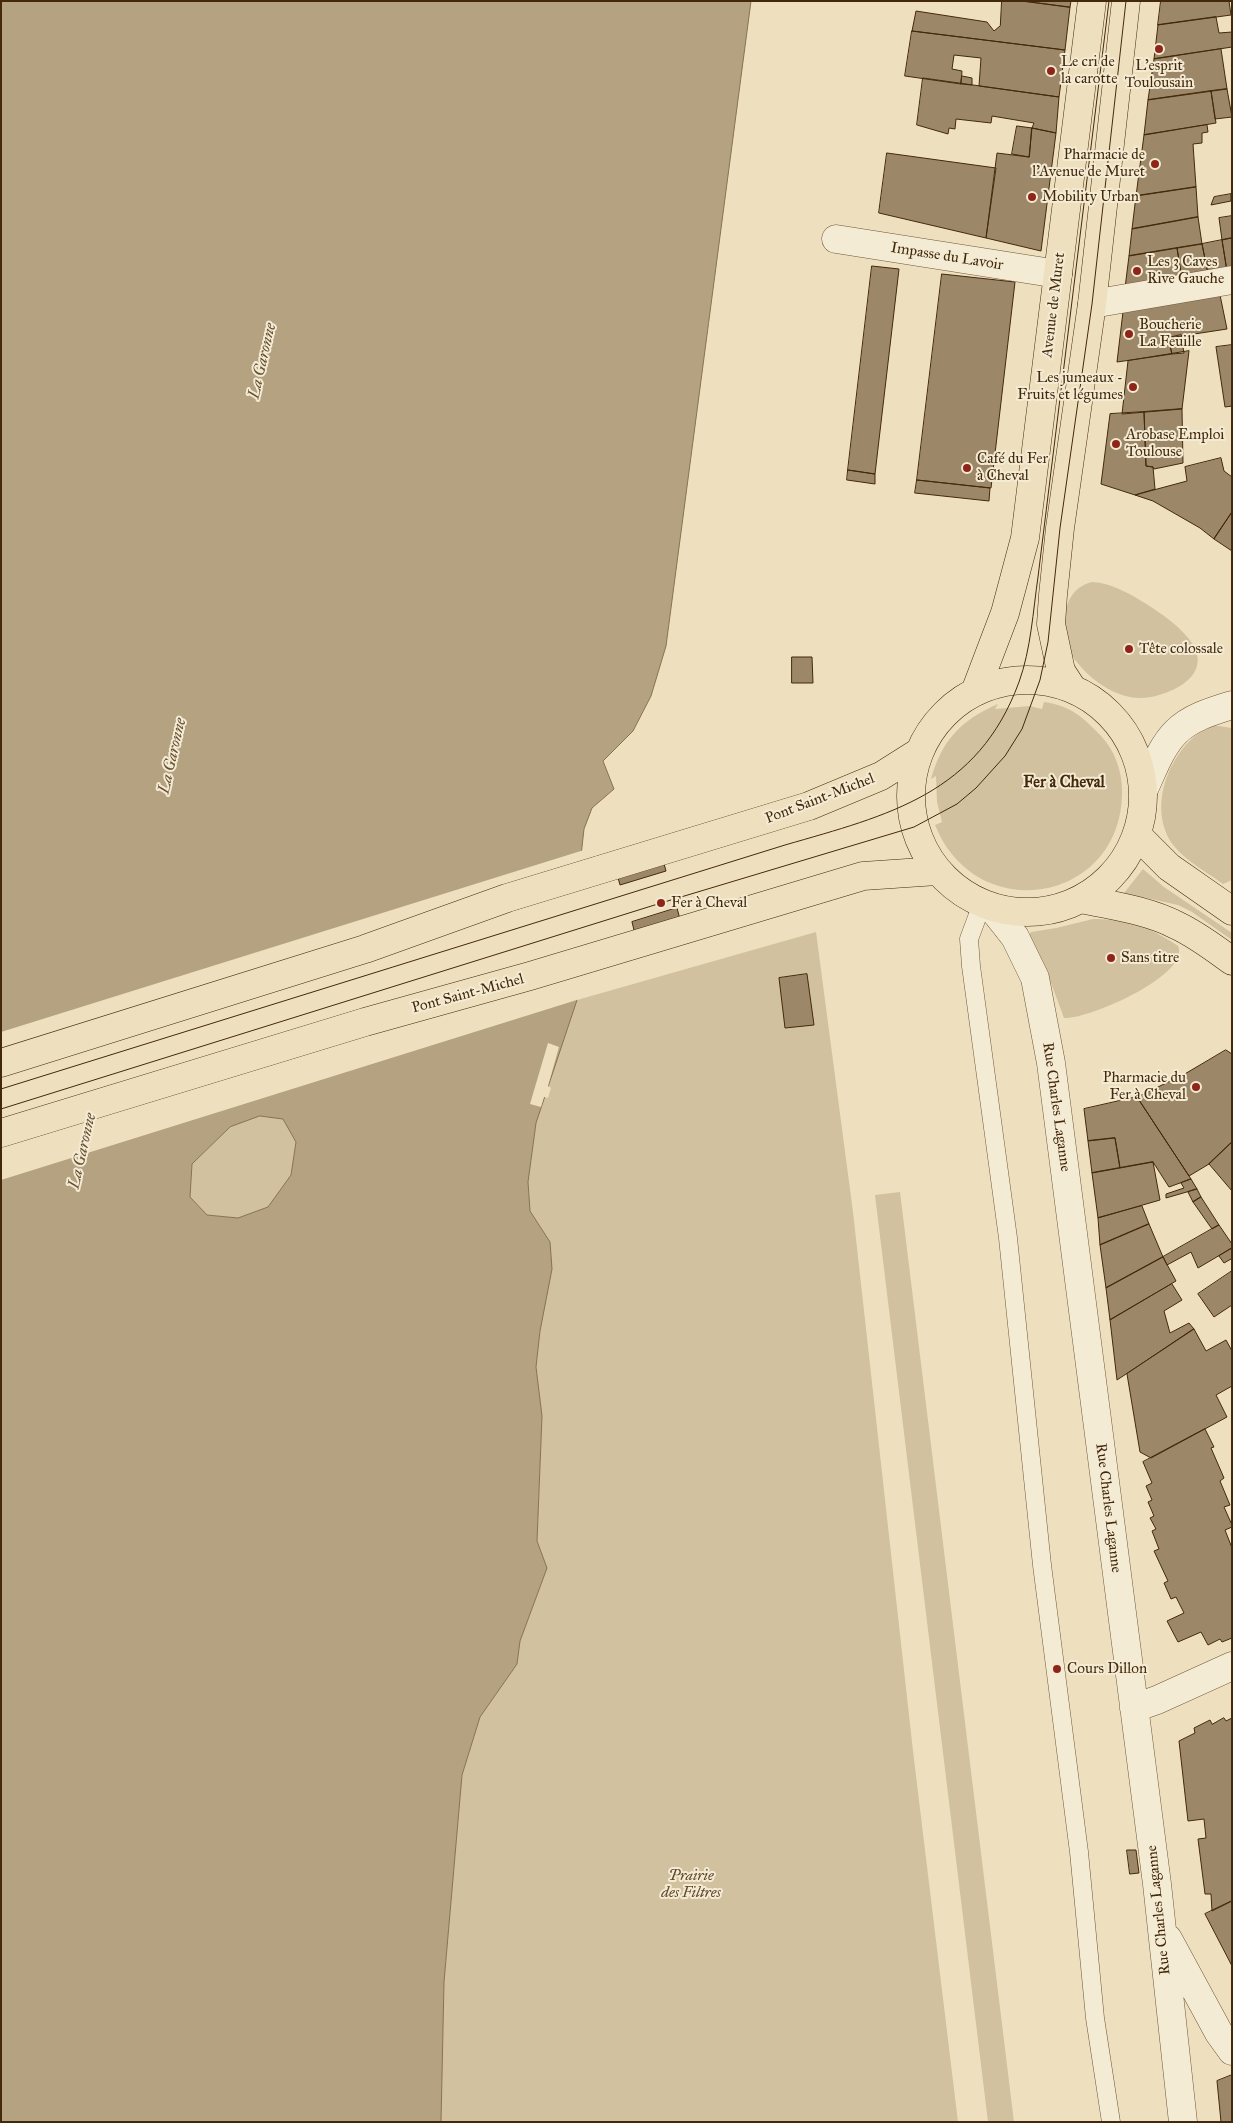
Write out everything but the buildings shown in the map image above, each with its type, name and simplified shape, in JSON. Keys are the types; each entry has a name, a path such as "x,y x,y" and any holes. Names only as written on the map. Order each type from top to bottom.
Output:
{"main road":[{"name":"Avenue de Muret","path":"976,692 1005,613 1025,538 1092,1"},
{"path":"1072,688 1061,671 1051,624 1060,528 1092,304 1126,1"},
{"path":"1020,680 1040,680 1072,688 1094,700 1113,717 1126,734 1142,769 1144,790 1137,836 1128,855 1116,872 1100,887 1082,899 1061,908 1038,912 1015,912 987,906 953,886 937,871 923,850 914,827 910,803 912,780 919,752 933,727 952,707 976,692 998,683 1020,680"},
{"name":"Pont Saint-Michel","path":"1,1063 366,949 507,898 809,806 873,779 919,752"},
{"path":"1137,836 1169,867 1232,911"},
{"name":"Pont Saint-Michel","path":"1,1133 365,1022 530,976 863,876 937,871"},
{"path":"1082,899 1146,913 1176,924 1203,940 1232,961"}],"street":[{"name":"Impasse du Lavoir","path":"836,239 1058,274"},
{"path":"1092,304 1232,280"},
{"path":"1144,790 1159,756 1176,731 1201,715 1232,705"},
{"name":"Rue Charles Laganne","path":"987,906 1015,937 1036,978 1054,1078 1134,1708 1183,2122"},
{"path":"1134,1708 1157,1700 1232,1666"},
{"path":"1160,1924 1219,2033 1232,2051"}],"lane":[{"path":"987,906 968,939 1008,1238 1042,1565 1079,1852 1095,2018 1111,2122"}],"green space":[{"path":"1092,582 1114,587 1129,594 1159,612 1180,629 1196,650 1198,661 1196,670 1190,678 1173,690 1151,697 1140,698 1119,694 1091,677 1076,661 1070,651 1065,628 1065,616 1073,594 1081,587"},
{"path":"1044,702 1062,706 1076,713 1094,729 1110,748 1117,762 1122,784 1116,829 1099,858 1074,878 1045,889 1013,889 982,879 955,858 935,825 942,822 937,802 936,776 931,779 947,742 963,724 973,717 998,704 995,709 1030,706 1042,709"},
{"path":"1212,725 1232,728 1232,880 1223,884 1179,852 1165,830 1162,813 1162,795 1174,761 1185,746"},
{"path":"1143,869 1164,887 1232,933 1232,940 1192,912 1178,905 1124,893"},
{"path":"1093,919 1117,921 1148,929 1178,946 1178,958 1169,970 1134,994 1093,1012 1064,1018 1044,964 1029,935 1031,932"},
{"name":"Prairie des Filtres","path":"816,932 853,1212 913,1751 958,2122 441,2122 444,1982 462,1775 480,1717 517,1664 520,1641 547,1568 537,1541 542,1416 536,1367 550,1242 530,1211 528,1182 536,1123 577,1000"},
{"path":"260,1116 283,1118 296,1142 291,1175 268,1207 238,1218 207,1215 190,1197 192,1164 230,1127"},
{"path":"900,1192 1014,2122 988,2122 875,1195"}],"water":[{"name":"La Garonne","path":"1,1 751,1 666,646 651,696 633,731 603,761 614,789 592,808 584,829 576,900 577,1000 536,1123 528,1182 530,1211 550,1242 552,1269 540,1331 536,1367 542,1416 537,1541 547,1568 520,1641 517,1664 480,1717 462,1775 444,1982 441,2122 1,2122","holes":["260,1116 283,1119 296,1142 291,1175 268,1207 238,1218 207,1215 190,1197 192,1164 230,1127"]}],"pier":[{"path":"584,850 578,900 580,999 1,1180 1,1032"},
{"path":"548,1043 559,1047 548,1086 551,1088 548,1098 544,1097 541,1107 530,1104"}],"tram line":[{"path":"1,1089 860,823 894,810 926,794 954,775 980,751 1001,720 1019,682 1029,643 1109,1"},
{"path":"1,1109 661,903 914,827 957,804 976,788 1005,756 1022,729 1040,680 1048,642 1060,528 1092,304 1126,1"}],"place":[{"name":"L'esprit Toulousain","path":"1159,49"},
{"name":"Le cri de la carotte","path":"1051,71"},
{"name":"Pharmacie de l'Avenue de Muret","path":"1155,164"},
{"name":"Mobility Urban","path":"1032,197"},
{"name":"Les 3 Caves Rive Gauche","path":"1137,271"},
{"name":"Boucherie La Feuille","path":"1129,334"},
{"name":"Les jumeaux - Fruits et légumes","path":"1133,387"},
{"name":"Arobase Emploi Toulouse","path":"1116,444"},
{"name":"Café du Fer à Cheval","path":"967,468"},
{"name":"Tête colossale","path":"1129,649"},
{"name":"Fer à Cheval","path":"661,903"},
{"name":"Sans titre","path":"1111,958"},
{"name":"Pharmacie du Fer à Cheval","path":"1196,1087"},
{"name":"Cours Dillon","path":"1057,1669"}],"district":[{"name":"Fer à Cheval","path":"1064,783"}]}
